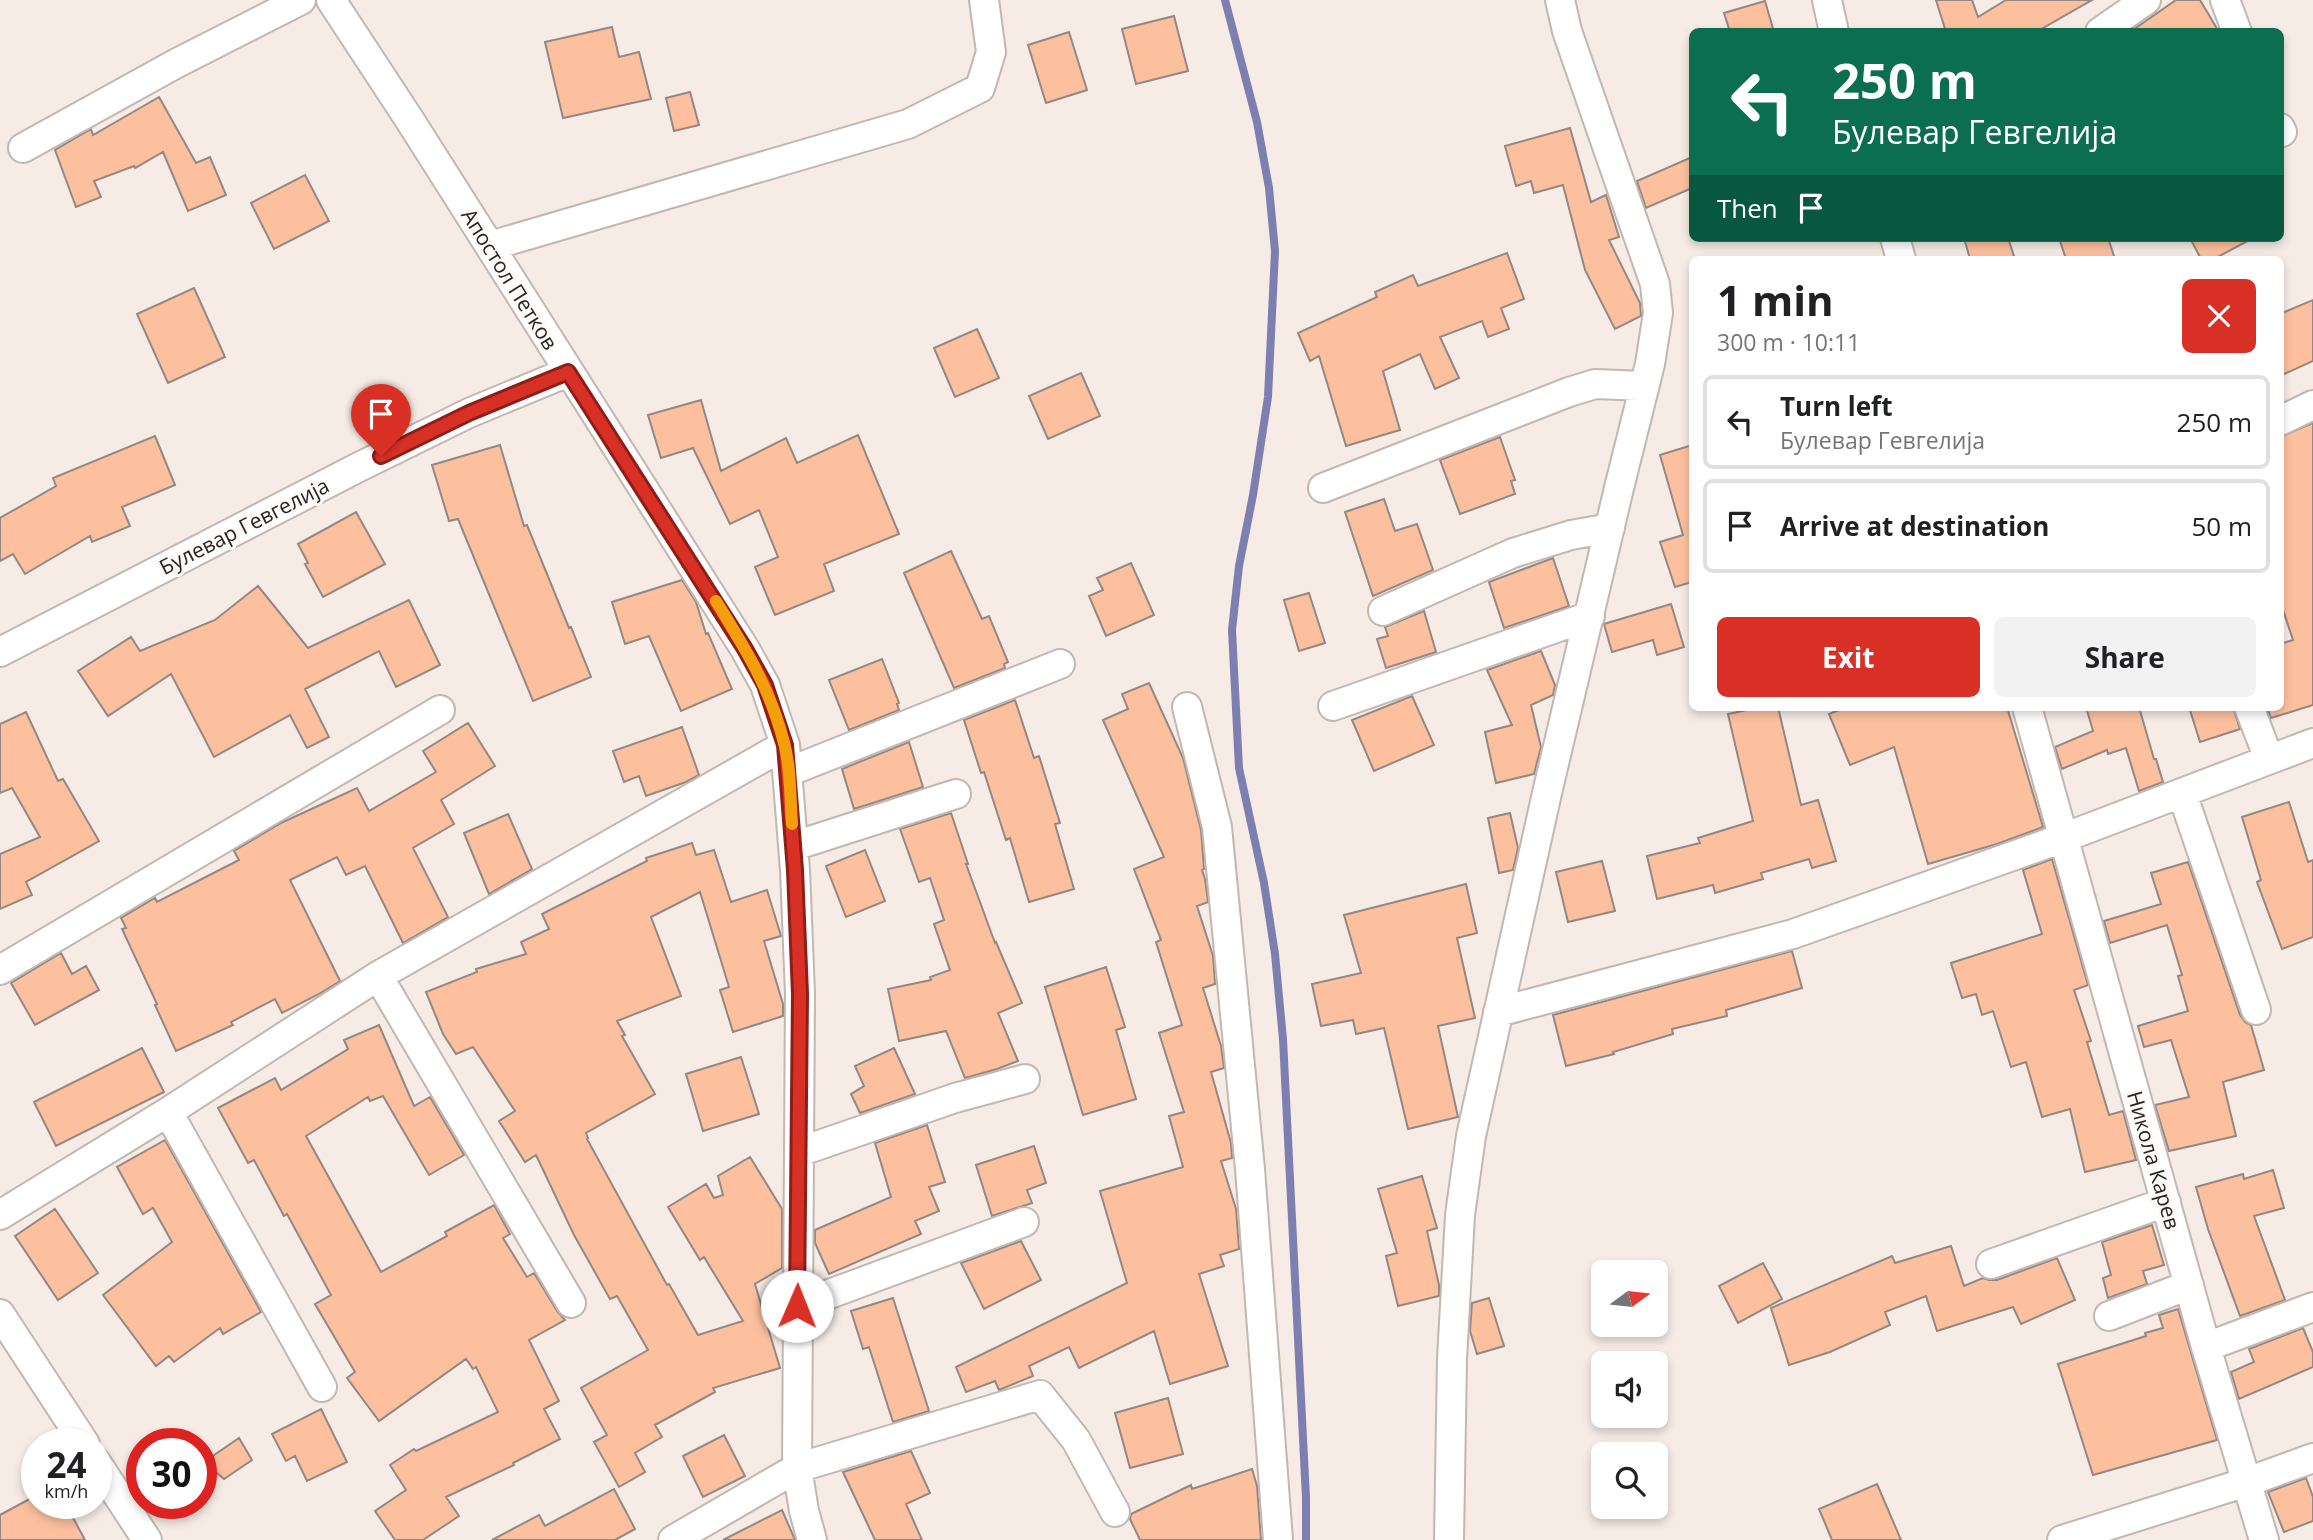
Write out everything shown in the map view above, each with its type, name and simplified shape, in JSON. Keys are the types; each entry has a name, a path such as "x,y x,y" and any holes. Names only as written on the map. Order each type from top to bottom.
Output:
{"street":[{"path":"23,148 177,63 301,0"},
{"name":"Апостол Петков","path":"331,0 490,246 745,649 765,685 786,758 794,846 800,994 797,1468 812,1540"},
{"path":"490,246 908,124 980,88 991,52 984,0"},
{"path":"1449,1540 1452,1359 1460,1215 1471,1136 1547,793 1650,364 1658,313 1655,284 1567,31 1560,0"},
{"path":"1827,0 1834,28"},
{"path":"2106,28 2146,0"},
{"path":"2225,0 2236,28"},
{"name":"Булевар Гевгелија","path":"0,652 359,467 469,413 568,372"},
{"path":"1322,488 1569,392 1595,384 1622,383 1644,386"},
{"path":"2284,419 2313,405"},
{"path":"1382,611 1513,553 1571,535 1610,528"},
{"path":"1333,706 1590,616"},
{"path":"0,1215 168,1112 378,976 786,758 1060,664"},
{"path":"1187,706 1217,827 1250,1169 1278,1540"},
{"path":"0,970 440,710"},
{"name":"Никола Карев","path":"2028,711 2206,1347 2264,1540"},
{"path":"2251,711 2269,759"},
{"path":"1498,1012 1793,934 2063,838 2313,743"},
{"path":"2182,793 2256,1010"},
{"path":"794,846 956,794"},
{"path":"378,976 571,1303"},
{"path":"799,1152 955,1098 1025,1079"},
{"path":"168,1112 321,1387"},
{"path":"1991,1264 2166,1202"},
{"path":"797,1306 1024,1222"},
{"path":"2109,1316 2189,1285"},
{"path":"2206,1347 2313,1307"},
{"path":"0,1314 75,1428"},
{"path":"673,1540 797,1468 1040,1395 1076,1440 1115,1513"},
{"path":"2062,1540 2247,1482 2313,1458"},
{"path":"112,1486 147,1540"}],"building":[{"path":"1936,0 1972,0 1978,17 2006,0 2092,0 2043,28 1945,28"},
{"path":"2176,0 2200,0 2217,28 2136,28"},
{"path":"1765,1 1773,28 1729,28 1724,13"},
{"path":"1174,16 1188,71 1136,84 1122,29"},
{"path":"612,27 619,57 639,52 651,99 563,118 545,42"},
{"path":"1069,32 1087,90 1046,103 1028,45"},
{"path":"690,92 699,125 674,131 666,98"},
{"path":"159,97 196,163 210,157 226,195 188,211 163,152 135,168 134,166 94,181 101,197 76,207 55,150 91,129 93,135"},
{"path":"1570,128 1591,202 1606,195 1619,237 1609,240 1640,303 1641,316 1615,329 1585,270 1563,185 1534,193 1531,181 1516,186 1505,146"},
{"path":"1689,158 1689,189 1646,208 1637,181"},
{"path":"305,175 329,221 274,249 251,203"},
{"path":"1965,242 2009,242 2014,256 1969,256"},
{"path":"2060,242 2109,242 2114,256 2065,256"},
{"path":"2192,242 2246,242 2220,256 2199,256"},
{"path":"1507,253 1524,299 1501,308 1509,329 1488,337 1482,321 1440,337 1459,378 1435,389 1420,354 1383,371 1400,430 1346,446 1319,356 1310,361 1298,333 1377,297 1375,292 1413,275 1418,286"},
{"path":"194,288 225,357 168,383 137,314"},
{"path":"2313,300 2313,361 2284,374 2284,312"},
{"path":"977,329 999,378 955,397 934,348"},
{"path":"1081,373 1100,416 1048,439 1029,396"},
{"path":"701,400 721,471 786,438 797,463 858,435 899,534 824,564 834,591 775,615 755,567 778,557 759,510 730,524 693,448 661,458 648,415"},
{"path":"2313,423 2313,705 2271,718 2268,711 2284,711 2284,643 2293,640 2284,613 2284,435"},
{"path":"155,436 175,485 122,507 130,526 92,542 90,536 25,574 13,554 0,561 0,518 56,486 53,478"},
{"path":"1500,437 1515,480 1511,481 1515,494 1460,514 1440,460"},
{"path":"500,445 524,526 527,525 591,677 533,701 458,519 449,521 432,465"},
{"path":"1689,446 1689,583 1675,587 1660,542 1683,535 1660,455"},
{"path":"1384,499 1395,531 1417,524 1433,570 1373,596 1345,512"},
{"path":"356,512 385,564 323,597 305,564 308,563 298,544"},
{"path":"951,551 982,619 989,616 1008,662 1004,664 1005,668 954,688 904,573"},
{"path":"1553,558 1569,606 1504,628 1489,582"},
{"path":"1131,563 1154,615 1106,636 1089,596 1103,590 1097,578"},
{"path":"682,580 696,602 706,634 708,633 732,689 681,711 649,636 625,644 612,602"},
{"path":"258,586 308,648 409,600 440,665 396,687 379,651 305,689 329,737 307,748 290,715 214,757 171,674 108,716 78,671 131,637 140,651 215,620"},
{"path":"1309,593 1325,643 1299,651 1284,600"},
{"path":"1671,604 1684,647 1657,655 1653,640 1612,652 1604,624"},
{"path":"1424,611 1436,652 1386,668 1377,639 1388,636 1385,627"},
{"path":"1541,651 1555,685 1553,695 1531,705 1541,747 1534,774 1496,783 1485,732 1512,725 1487,670"},
{"path":"882,659 899,703 899,710 849,730 829,680"},
{"path":"1149,683 1183,758 1201,830 1202,870 1208,902 1197,906 1213,956 1215,984 1203,988 1221,1046 1224,1068 1211,1072 1231,1143 1232,1158 1221,1161 1236,1209 1239,1249 1220,1255 1224,1266 1199,1274 1228,1366 1170,1384 1154,1331 1079,1368 1069,1347 1029,1366 1033,1376 999,1390 995,1381 966,1392 956,1367 1127,1283 1100,1191 1183,1167 1169,1116 1184,1112 1159,1033 1182,1025 1156,942 1161,940 1134,869 1164,857 1103,720 1128,709 1122,694"},
{"path":"1412,696 1434,745 1374,771 1352,720"},
{"path":"1015,700 1034,758 1039,756 1060,823 1055,824 1074,889 1029,902 1010,838 1006,840 964,720"},
{"path":"1742,711 1779,711 1801,805 1818,800 1836,861 1812,868 1809,859 1761,873 1763,879 1715,893 1713,885 1657,899 1647,856 1700,843 1698,838 1753,821 1728,714"},
{"path":"1836,711 2008,711 2043,827 1928,864 1894,747 1850,765 1829,714"},
{"path":"2087,711 2140,711 2163,782 2139,791 2126,748 2108,754 2107,750 2062,769 2055,747 2093,731"},
{"path":"2190,711 2234,711 2240,729 2200,742"},
{"path":"26,712 58,781 63,779 99,841 26,882 32,895 0,909 0,854 40,837 12,788 0,793 0,724"},
{"path":"468,723 495,766 441,800 454,824 413,848 448,917 403,943 365,866 346,875 337,857 290,880 340,981 282,1013 275,999 231,1022 233,1025 176,1051 122,929 126,928 121,918 155,898 157,902 239,860 234,851 281,823 357,788 369,811 436,772 423,751"},
{"path":"682,727 699,775 646,796 639,776 624,782 613,751"},
{"path":"909,742 923,787 854,809 842,769"},
{"path":"2289,802 2308,862 2313,860 2313,937 2282,949 2257,882 2261,880 2242,817"},
{"path":"951,813 966,864 995,943 1022,1003 998,1013 1018,1061 965,1078 946,1031 899,1041 888,989 931,980 930,977 950,970 934,924 944,920 930,878 919,882 900,829"},
{"path":"1510,813 1518,848 1513,870 1499,873 1488,818"},
{"path":"508,814 532,869 489,894 464,833"},
{"path":"692,843 696,855 714,850 731,902 767,890 781,936 764,941 783,1004 783,1016 733,1032 720,990 729,987 700,892 651,917 681,996 617,1021 625,1035 622,1036 655,1094 586,1133 587,1139 667,1285 669,1284 698,1335 743,1321 704,1257 700,1260 668,1207 706,1184 714,1198 723,1195 718,1176 750,1157 782,1209 782,1268 755,1284 780,1368 713,1388 715,1392 655,1425 662,1437 635,1453 645,1472 619,1487 594,1442 607,1435 581,1388 648,1350 617,1296 610,1299 574,1235 536,1155 525,1162 499,1121 515,1111 473,1047 456,1054 443,1034 426,992 477,972 476,969 526,954 521,942 549,929 542,914 647,861 646,858"},
{"path":"865,850 885,901 846,917 826,866"},
{"path":"2052,859 2088,985 2074,990 2091,1041 2087,1042 2109,1115 2123,1111 2136,1160 2085,1172 2070,1109 2042,1117 2026,1062 2011,1067 1993,1011 1982,1015 1976,994 1962,998 1951,963 2042,934 2023,870"},
{"path":"1602,861 1615,911 1568,922 1556,872"},
{"path":"2188,862 2240,1015 2251,1025 2264,1070 2223,1082 2236,1136 2169,1151 2155,1105 2189,1097 2171,1040 2144,1047 2138,1026 2188,1011 2178,976 2182,975 2167,925 2110,943 2104,921 2161,904 2151,873"},
{"path":"1466,884 1477,933 1457,938 1475,1018 1438,1026 1458,1117 1408,1129 1384,1028 1356,1034 1353,1020 1321,1026 1312,984 1361,973 1344,915"},
{"path":"1792,951 1802,988 1726,1010 1727,1016 1672,1029 1673,1034 1613,1052 1614,1054 1566,1066 1553,1015"},
{"path":"61,953 72,974 86,966 99,990 35,1025 11,983"},
{"path":"1106,967 1125,1027 1116,1030 1136,1099 1083,1115 1045,987"},
{"path":"379,1025 414,1106 430,1097 464,1155 429,1175 383,1096 370,1101 368,1097 306,1136 381,1272 447,1236 445,1232 494,1205 510,1234 503,1238 527,1277 534,1273 565,1320 529,1340 559,1401 544,1409 560,1439 513,1463 514,1465 446,1497 459,1516 423,1540 395,1540 375,1511 406,1490 390,1465 414,1449 416,1451 498,1412 476,1367 473,1369 466,1359 379,1421 347,1378 355,1372 315,1304 331,1295 287,1214 284,1216 254,1160 248,1163 218,1108 275,1078 281,1090 348,1049 344,1040"},
{"path":"142,1048 164,1092 56,1146 34,1102"},
{"path":"894,1048 915,1094 860,1113 851,1094 864,1086 855,1066"},
{"path":"741,1057 759,1114 703,1131 686,1074"},
{"path":"927,1125 945,1182 929,1187 939,1211 915,1221 921,1234 829,1274 815,1243 815,1230 891,1197 875,1143"},
{"path":"165,1140 261,1312 223,1334 220,1328 174,1362 169,1356 156,1366 103,1295 172,1242 153,1208 143,1214 117,1167"},
{"path":"1034,1146 1046,1183 1027,1190 1032,1203 992,1216 976,1165"},
{"path":"2273,1170 2284,1208 2254,1216 2285,1300 2240,1316 2208,1229 2196,1187 2243,1174 2244,1179"},
{"path":"1422,1176 1437,1228 1427,1231 1439,1296 1398,1306 1386,1256 1397,1253 1378,1189"},
{"path":"55,1209 98,1273 58,1300 15,1236"},
{"path":"2152,1225 2164,1265 2143,1271 2147,1284 2108,1298 2103,1278 2111,1275 2102,1242"},
{"path":"1021,1241 1041,1280 984,1309 961,1263"},
{"path":"1951,1246 1964,1286 1983,1278 1997,1280 2057,1258 2075,1300 2021,1324 2013,1307 1937,1331 1926,1296 1885,1312 1890,1325 1830,1352 1789,1365 1771,1308 1892,1256 1895,1263"},
{"path":"1763,1263 1782,1299 1738,1323 1719,1286"},
{"path":"893,1298 929,1411 893,1422 869,1347 863,1349 851,1311"},
{"path":"1489,1298 1504,1346 1477,1354 1470,1331 1472,1303"},
{"path":"2178,1309 2217,1440 2093,1475 2058,1364 2146,1336 2145,1333 2163,1328 2159,1315"},
{"path":"2303,1328 2313,1352 2313,1367 2239,1399 2231,1372 2254,1362 2249,1349"},
{"path":"1168,1398 1183,1454 1130,1468 1115,1413"},
{"path":"321,1409 347,1462 307,1481 295,1456 286,1461 272,1434"},
{"path":"724,1435 745,1476 703,1497 683,1456"},
{"path":"239,1438 252,1460 224,1479 217,1473 217,1453"},
{"path":"911,1451 930,1493 906,1504 922,1540 875,1540 843,1472"},
{"path":"1252,1469 1257,1486 1261,1540 1140,1540 1130,1519 1131,1514 1191,1485 1192,1489"},
{"path":"2306,1478 2313,1497 2313,1521 2284,1532 2268,1492"},
{"path":"1877,1484 1901,1540 1832,1540 1819,1509"},
{"path":"614,1489 635,1529 615,1540 492,1540 539,1515 545,1526"},
{"path":"21,1504 21,1519 74,1519 85,1540 0,1540 0,1515"},
{"path":"782,1510 795,1540 723,1540"}],"waterway":[{"path":"1225,0 1257,122 1269,188 1275,251 1268,397 1239,566 1232,630 1239,768 1264,883 1275,954 1283,1039 1306,1540"}],"slow traffic":[{"path":"716,601 765,685 773,708 785,745 792,824"}],"route":[{"path":"381,456 469,413 568,372 690,559 765,685 785,745 795,870 800,994 797,1306"}]}
